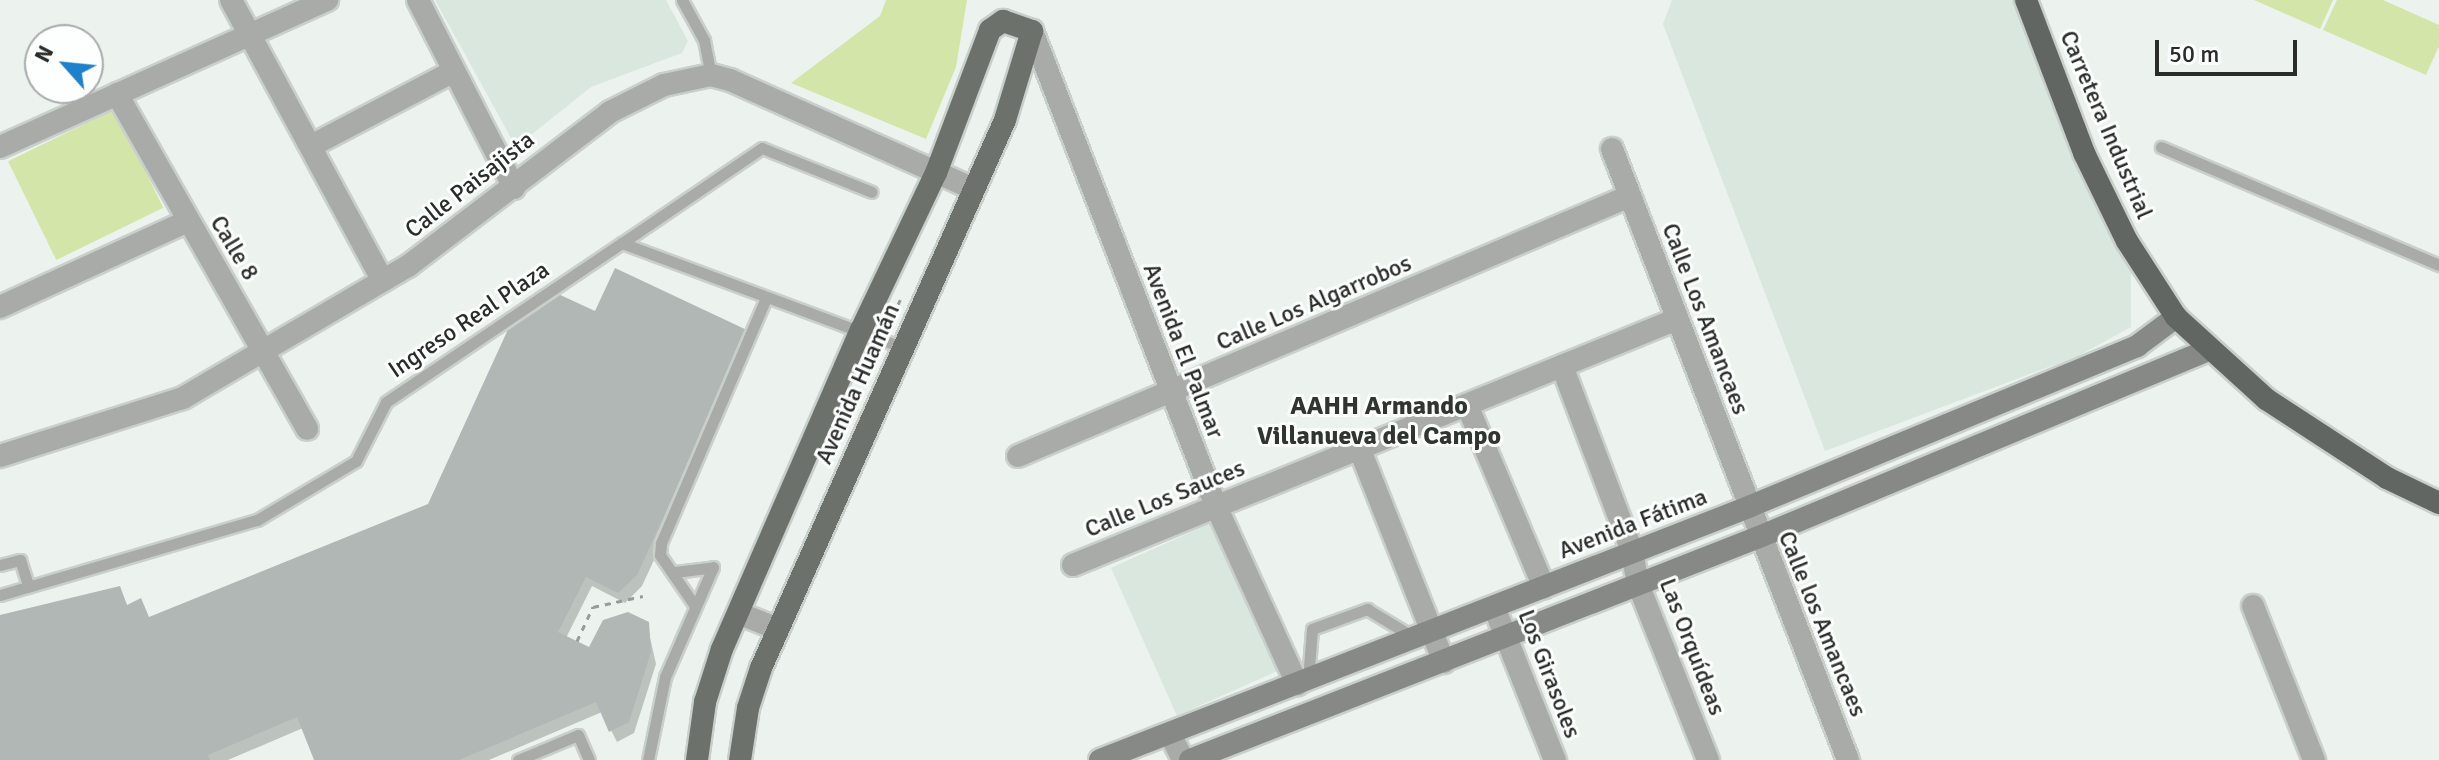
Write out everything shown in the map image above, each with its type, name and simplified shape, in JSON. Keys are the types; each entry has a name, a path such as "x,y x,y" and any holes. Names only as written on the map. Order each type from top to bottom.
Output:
{"highway":[{"name":"Carretera Industrial","path":"2026,0 2084,153 2127,241 2176,317 2208,350 2266,399 2333,445 2439,503"}],"main road":[{"name":"Avenida Huamán","path":"697,760 705,702 738,613 861,330 936,173 994,24 1003,21 1032,31 1005,120 778,629 748,708 740,760"},
{"name":"Avenida Fátima","path":"1100,760 1751,506 2137,346 2176,317"},
{"path":"1190,760 1759,537 2208,350"}],"street":[{"path":"231,0 383,281"},
{"path":"0,147 327,0"},
{"path":"418,0 514,188"},
{"name":"Avenida El Palmar","path":"1032,31 1216,506 1303,682"},
{"path":"311,146 454,71"},
{"path":"711,75 974,189"},
{"name":"Calle Paisajista","path":"0,456 183,398 383,281 514,188 610,112 664,85 711,75"},
{"name":"Calle 8","path":"117,94 307,429"},
{"name":"Calle Los Amancaes","path":"1612,149 1751,506"},
{"name":"Calle Los Algarrobos","path":"1018,456 1630,196"},
{"path":"0,307 188,221"},
{"name":"Calle Los Sauces","path":"1073,565 1677,319"},
{"name":"Las Orquídeas","path":"1562,366 1632,551 1638,584 1708,760"},
{"path":"1467,405 1544,587"},
{"path":"1360,450 1423,635 1444,662"},
{"name":"Calle los Amancaes","path":"1751,506 1759,537 1848,760"},
{"path":"2253,606 2314,760"},
{"name":"Los Girasoles","path":"1494,607 1555,760"},
{"path":"738,613 778,629"},
{"path":"1170,734 1183,760"}],"lane":[{"path":"682,0 704,40 711,75"},
{"path":"2161,147 2439,265"},
{"name":"Ingreso Real Plaza","path":"0,595 257,520 356,461 386,402 762,148 872,192"},
{"path":"622,243 902,347"},
{"path":"695,606 675,572 660,555 661,543 766,298"},
{"path":"0,565 20,560 29,587"},
{"path":"648,760 665,677 713,567 675,572"},
{"path":"1303,682 1312,629 1367,609 1423,635"},
{"path":"518,760 578,735 589,760"}],"path":[{"path":"577,641 593,607 643,596"}],"shaded area":[{"path":"435,0 666,0 688,41 682,53 591,87 516,147"},
{"path":"1672,0 2014,0 2131,272 2131,327 2078,356 1825,451 1663,24"},
{"path":"1216,521 1282,669 1177,716 1111,568"}],"green space":[{"path":"886,0 967,0 956,67 926,139 791,83 880,16"},
{"path":"2254,0 2333,0 2320,29"},
{"path":"2337,0 2383,0 2439,25 2439,46 2426,75 2323,30"},
{"path":"115,109 163,208 56,260 8,161"}],"building":[{"path":"615,268 749,331 637,575 618,593 586,577 558,632 589,647 603,620 628,612 649,622 651,652 629,722 609,732 596,702 459,760 314,760 297,717 208,755 210,760 0,760 0,615 120,586 127,605 141,598 149,617 428,504 510,325 556,293 595,311"}],"district":[{"name":"AAHH Armando Villanueva del Campo","path":"1379,422"}]}
